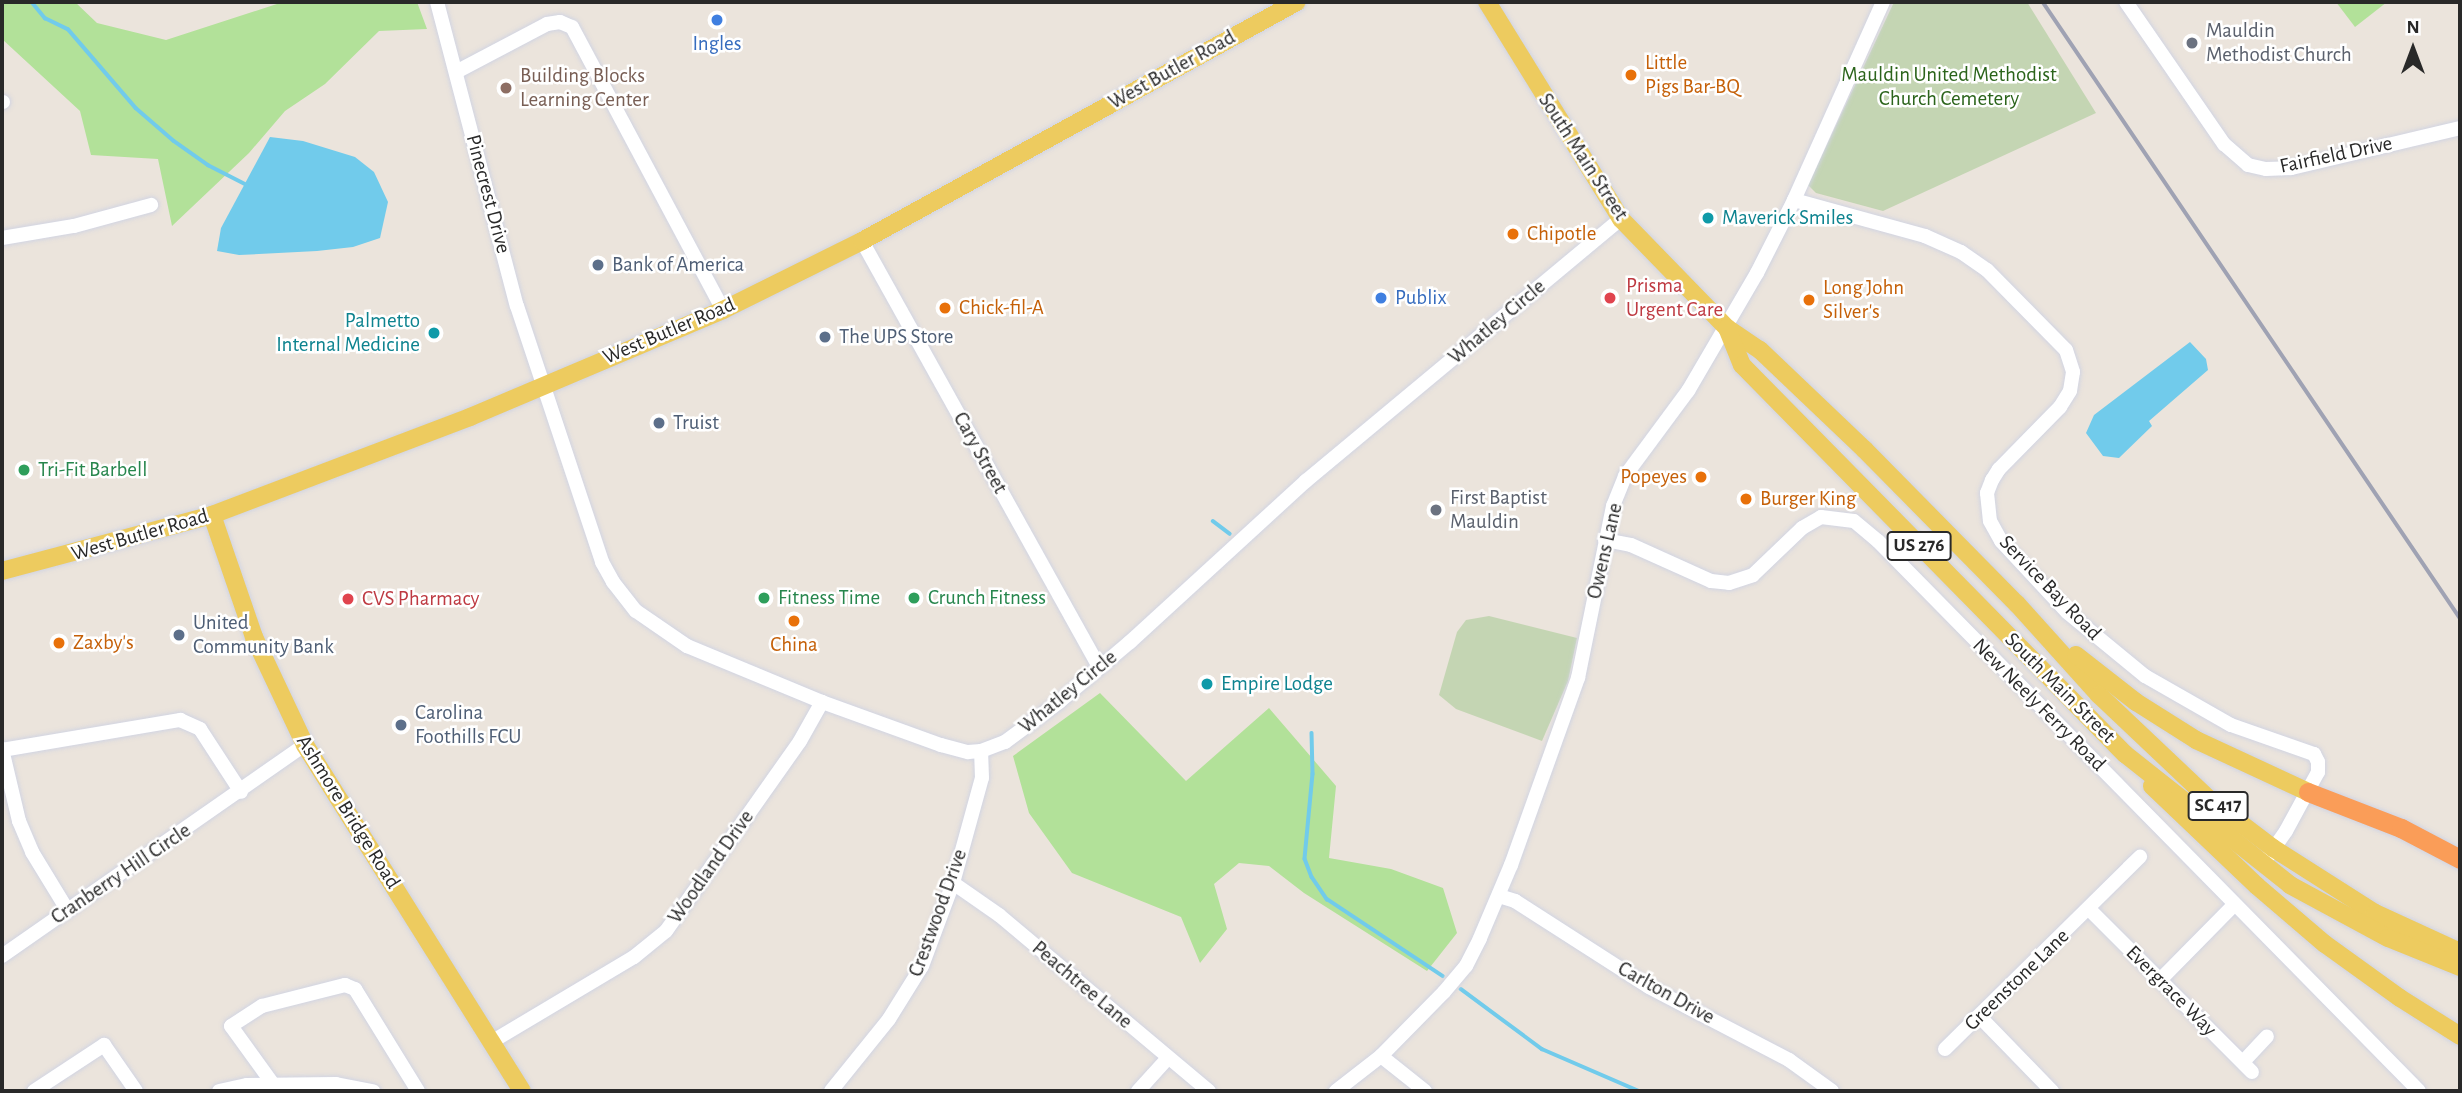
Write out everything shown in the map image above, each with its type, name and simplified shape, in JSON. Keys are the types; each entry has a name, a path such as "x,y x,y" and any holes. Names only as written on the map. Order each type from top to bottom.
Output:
{"highway":[{"name":"US 276","path":"2308,792 2402,828 2460,859"}],"main road":[{"name":"West Butler Road","path":"2,571 212,515 470,416 723,310 862,241 1297,2"},
{"name":"South Main Street","path":"1487,2 1621,219 1727,328 1760,350 1865,450 2017,604 2099,695 2177,770 2273,848 2375,913 2460,952"},
{"name":"South Main Street","path":"1727,328 1742,365 2125,754 2290,886 2357,923 2460,967"},
{"name":"Ashmore Bridge Road","path":"212,515 254,636 305,745 522,1091"},
{"name":"US 276","path":"2017,604 2136,702 2196,740 2308,792"},
{"name":"US 276","path":"2125,754 2160,795 2257,887 2365,975 2460,1036"}],"street":[{"name":"Pinecrest Drive","path":"437,2 517,306 542,385"},
{"name":"Owens Lane","path":"1336,1091 1381,1056 1466,966 1499,896 1578,678 1613,506 1626,476 1647,442 1688,391 1727,328 1794,200 1883,2"},
{"name":"Fairfield Drive","path":"2126,2 2224,144 2248,165 2266,169 2291,168 2460,128"},
{"path":"456,72 547,24 560,22 572,27 723,310"},
{"name":"Service Bay Road","path":"1794,200 1925,236 1961,251 1987,270 2062,345 2071,360 2073,372 2070,391 2060,407 1999,468 1992,480 1987,505 1995,532 2067,612 2145,676 2231,725 2314,754 2318,762 2318,772 2262,865"},
{"path":"2,238 74,226 151,205"},
{"name":"Whatley Circle","path":"981,751 1005,742 1026,727 1130,642 1314,474 1621,219"},
{"name":"Cary Street","path":"862,241 1099,666"},
{"path":"542,385 579,483 603,562 626,601 650,623 687,646 822,702 941,745 981,751"},
{"name":"New Neely Ferry Road","path":"1605,540 1631,545 1711,581 1729,583 1753,575 1802,528 1821,517 1854,521 2087,753 2234,906 2419,1091"},
{"name":"Woodland Drive","path":"493,1041 634,957 666,931 792,752 822,702"},
{"path":"68,911 32,852 23,831 9,789 2,750 180,720 200,729 241,792"},
{"name":"Cranberry Hill Circle","path":"2,956 305,745"},
{"name":"Crestwood Drive","path":"831,1091 860,1058 922,966 953,883 982,778 981,751"},
{"name":"Greenstone Lane","path":"1945,1049 2090,910 2140,857"},
{"name":"Peachtree Lane","path":"953,883 999,915 1167,1059 1209,1091"},
{"name":"Carlton Drive","path":"1499,896 1515,901 1649,987 1789,1060 1832,1091"},
{"path":"2160,980 2234,906"},
{"name":"Evergrace Way","path":"2090,910 2247,1067 2267,1036"},
{"path":"276,1088 231,1026 262,1006 345,985 355,989 418,1091"},
{"path":"1979,1016 2052,1091"},
{"path":"34,1091 104,1045 136,1091"},
{"path":"1381,1056 1425,1091"},
{"path":"1138,1091 1167,1059"},
{"path":"219,1091 247,1085 276,1088 336,1084 366,1090"}],"green space":[{"path":"2,2 75,2 97,23 166,40 283,2 417,2 427,29 379,31 325,84 285,111 249,153 172,226 158,159 91,155 80,111 2,39"},
{"name":"Mauldin United Methodist Church Cemetery","path":"1894,2 2027,2 2096,113 1883,211 1816,193 1808,185"},
{"path":"2336,2 2387,2 2355,27"},
{"path":"1489,616 1577,638 1568,681 1542,741 1456,709 1439,695 1457,632 1466,620"},
{"path":"1100,693 1186,781 1269,708 1336,786 1329,858 1391,869 1443,888 1457,933 1427,971 1304,893 1269,866 1239,863 1214,884 1227,929 1200,963 1181,917 1072,873 1029,813 1013,756"}],"water":[{"path":"270,137 303,141 355,157 374,172 388,202 380,238 353,247 317,251 239,255 217,251 221,228"},
{"path":"2190,342 2206,359 2208,370 2149,421 2152,426 2119,458 2103,456 2086,433 2094,415"}],"waterway":[{"path":"32,2 45,18 68,29 136,108 174,141 208,165 247,185"},
{"path":"1213,521 1230,534"},
{"path":"1312,733 1313,774 1305,859 1312,877 1327,899 1443,976"},
{"path":"1461,989 1542,1049 1639,1091"}],"railway":[{"path":"2043,2 2460,618"}],"place":[{"name":"Ingles","path":"717,20"},
{"name":"Mauldin Methodist Church","path":"2192,43"},
{"name":"Little Pigs Bar-BQ","path":"1631,75"},
{"name":"Building Blocks Learning Center","path":"506,88"},
{"name":"Maverick Smiles","path":"1708,218"},
{"name":"Chipotle","path":"1513,234"},
{"name":"Bank of America","path":"598,265"},
{"name":"Publix","path":"1381,298"},
{"name":"Prisma Urgent Care","path":"1610,298"},
{"name":"Long John Silver's","path":"1809,300"},
{"name":"Chick-fil-A","path":"945,308"},
{"name":"Palmetto Internal Medicine","path":"434,333"},
{"name":"The UPS Store","path":"825,337"},
{"name":"Truist","path":"659,423"},
{"name":"Tri-Fit Barbell","path":"24,470"},
{"name":"Popeyes","path":"1701,477"},
{"name":"Burger King","path":"1746,499"},
{"name":"First Baptist Mauldin","path":"1436,510"},
{"name":"Fitness Time","path":"764,598"},
{"name":"Crunch Fitness","path":"914,598"},
{"name":"CVS Pharmacy","path":"348,599"},
{"name":"China","path":"794,621"},
{"name":"United Community Bank","path":"179,635"},
{"name":"Zaxby's","path":"59,643"},
{"name":"Empire Lodge","path":"1207,684"},
{"name":"Carolina Foothills FCU","path":"401,725"}]}
